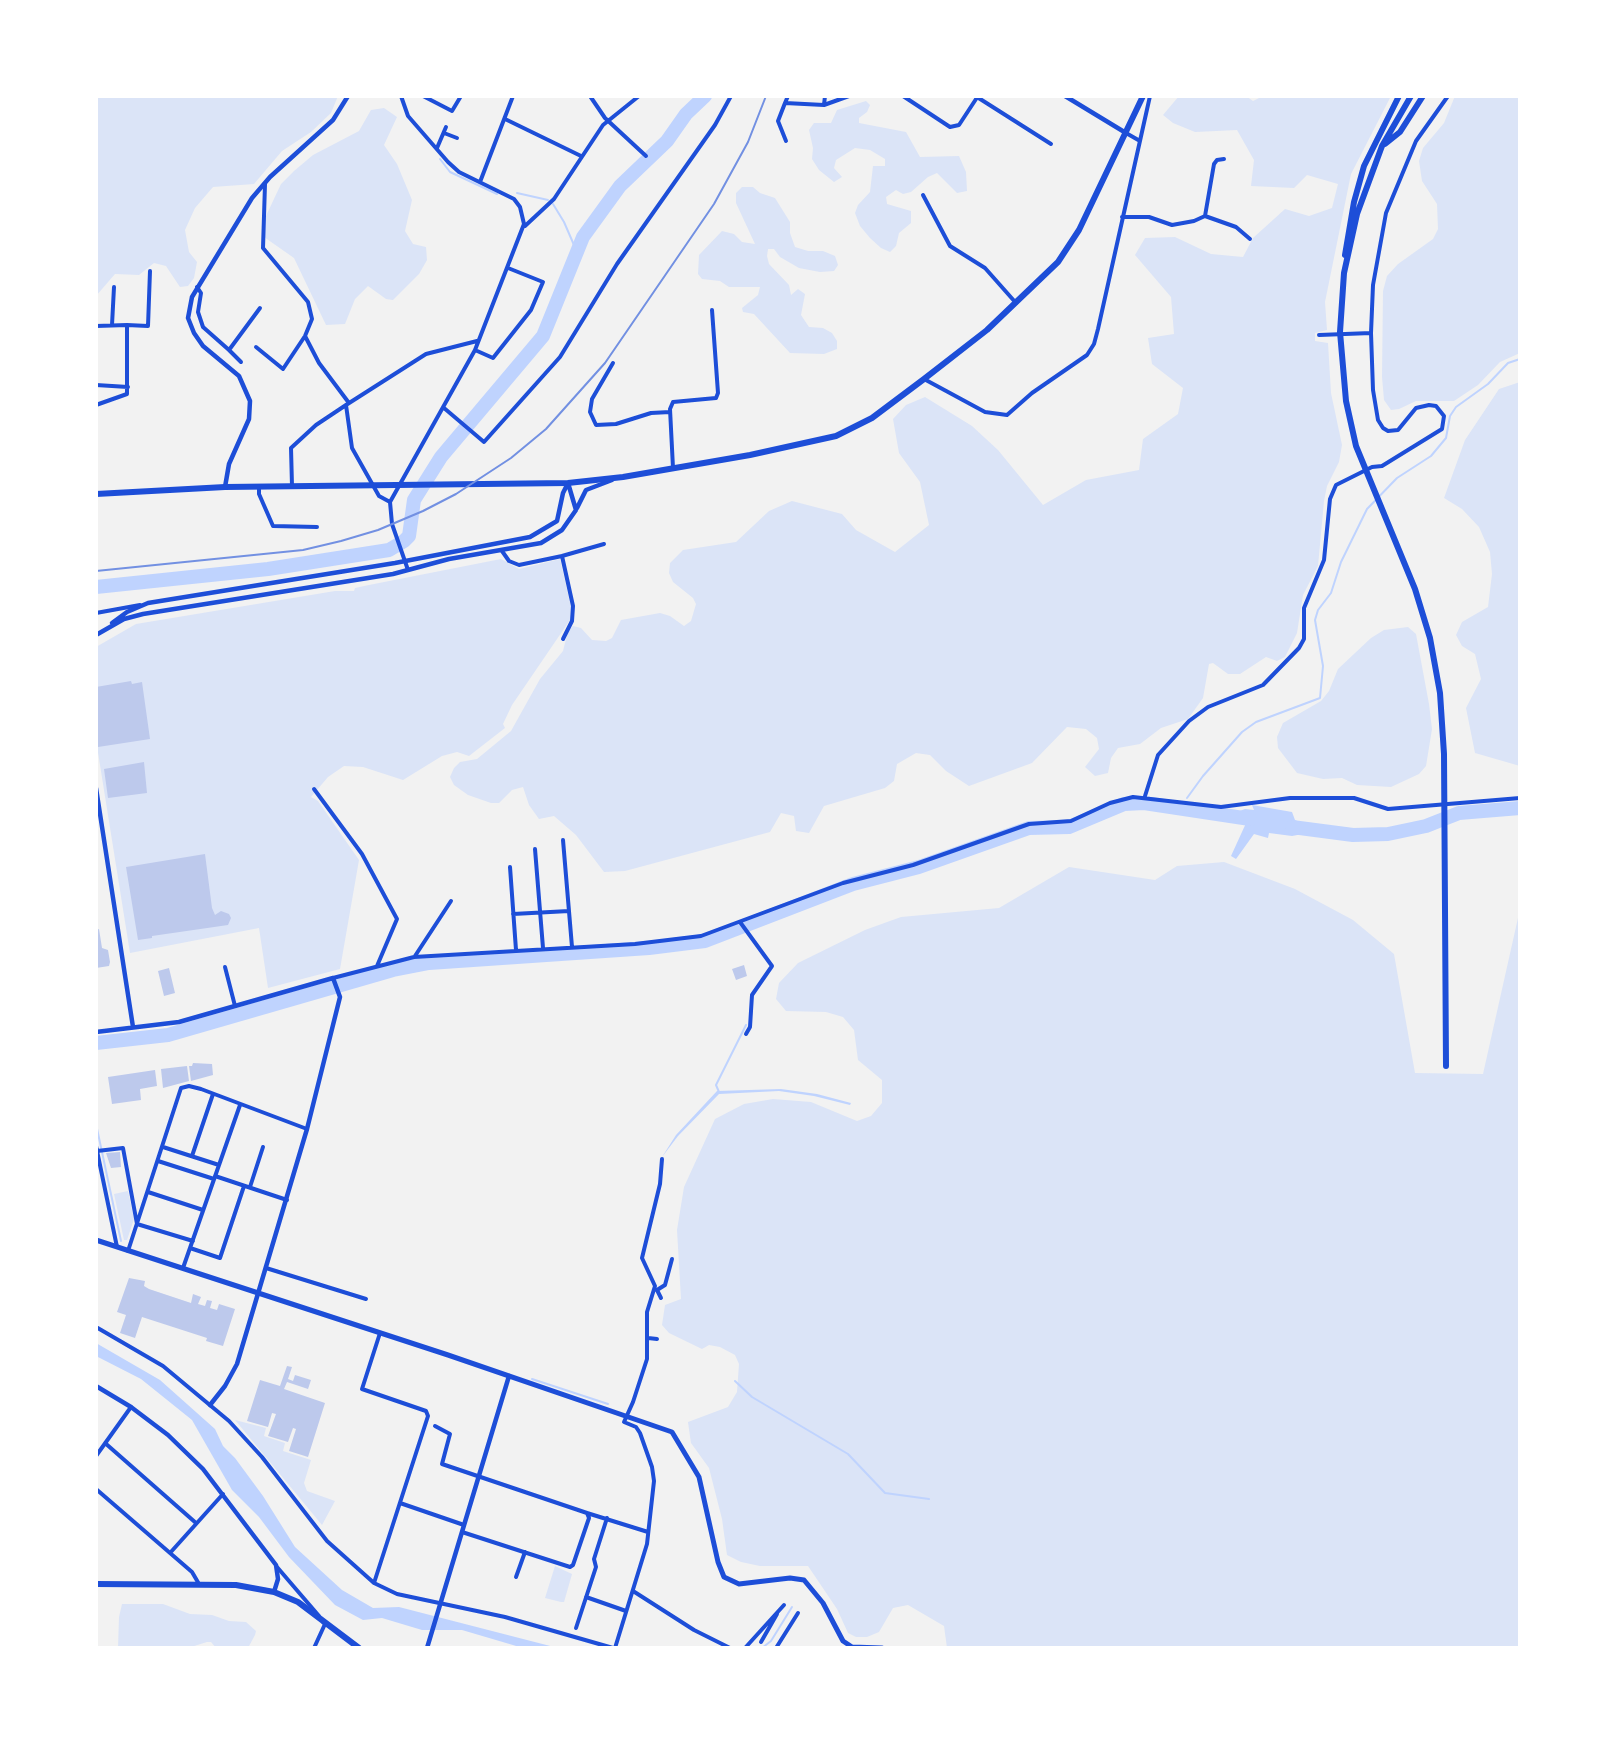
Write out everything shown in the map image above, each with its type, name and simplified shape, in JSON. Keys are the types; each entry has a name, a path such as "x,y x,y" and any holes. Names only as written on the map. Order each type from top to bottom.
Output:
{"highway":[{"path":"96,494 225,487 568,483 623,477 801,446 836,436 872,418 924,379 1016,303 1058,262 1079,230 1143,96"},
{"path":"1399,96 1373,144 1358,184 1345,245 1341,354 1346,401 1356,446 1415,589 1430,638 1440,693 1444,754 1446,1066"},
{"path":"1344,273 1357,214 1382,146 1411,96"},
{"path":"1382,146 1400,132 1423,96"},
{"path":"96,1584 244,1586 274,1592 298,1602 359,1648"}],"main road":[{"path":"96,1240 671,1431 678,1438 699,1477 718,1562 724,1577 739,1584 790,1578 804,1580 822,1603 843,1641 852,1647 882,1648"}],"street":[{"path":"225,487 229,464 249,419 250,401 239,376 203,346 194,333 188,318 192,297 246,207 265,183 333,120 348,96"},
{"path":"400,96 408,116 454,168 517,203 522,212 524,226"},
{"path":"423,96 451,111 461,96"},
{"path":"480,182 513,96"},
{"path":"590,96 607,120 646,156"},
{"path":"409,571 392,524 390,502 475,350 524,226 554,199 607,120 639,96"},
{"path":"444,408 484,442 560,357 617,264 715,125 731,96"},
{"path":"786,141 778,121 788,96"},
{"path":"824,105 825,96"},
{"path":"785,103 824,105 849,96"},
{"path":"903,96 950,127 959,125 978,97 1051,144"},
{"path":"1065,96 1140,141"},
{"path":"924,379 985,412 1007,415 1032,393 1087,355 1094,345 1150,96"},
{"path":"1145,796 1158,755 1189,722 1208,707 1263,686 1299,648 1304,639 1304,608 1324,560 1330,499 1336,485 1372,467 1382,466 1442,429 1444,416 1436,406 1429,405 1416,408 1398,430 1388,431 1383,428 1378,420 1373,390 1371,333 1373,285 1386,213 1416,141 1448,96"},
{"path":"505,119 581,156"},
{"path":"437,149 446,127"},
{"path":"444,132 457,138"},
{"path":"1122,217 1149,217 1172,225 1194,222 1204,216 1214,164 1217,160 1224,159"},
{"path":"256,347 283,369 305,336 312,319 308,302 276,267 262,244 265,183"},
{"path":"923,195 950,246 985,268 1016,303"},
{"path":"1204,216 1236,227 1250,239"},
{"path":"475,350 493,358 531,310 543,282 508,268"},
{"path":"96,326 148,326 150,271"},
{"path":"112,325 114,287"},
{"path":"197,287 201,293 198,312 203,327 242,362"},
{"path":"229,350 260,308"},
{"path":"673,468 670,412 673,402 716,398 712,309"},
{"path":"96,405 127,394 127,326"},
{"path":"1319,335 1371,333"},
{"path":"305,336 348,404 352,448 379,496 390,502"},
{"path":"292,487 291,448 316,425 426,354 477,341"},
{"path":"613,363 592,399 590,412 596,425 616,424 651,414 670,412"},
{"path":"96,385 128,387"},
{"path":"108,627 143,614 409,571 449,559 527,548 548,540 568,524 586,490 623,477"},
{"path":"568,483 576,510"},
{"path":"96,613 514,541 539,534 556,520 562,493 568,483"},
{"path":"259,487 259,494 273,526 316,527"},
{"path":"502,551 509,561 519,566 604,544"},
{"path":"562,556 573,606 572,621 563,639"},
{"path":"96,635 127,612 148,603"},
{"path":"96,788 133,1027"},
{"path":"314,789 362,854 397,919 377,966"},
{"path":"96,1032 178,1022 414,957 635,944 701,936 843,883 913,865 1029,824 1071,820 1122,798 1145,796 1221,807 1290,798 1354,798 1388,809 1520,798"},
{"path":"563,840 572,947"},
{"path":"535,849 543,948"},
{"path":"510,867 516,950"},
{"path":"414,957 451,901"},
{"path":"513,914 569,911"},
{"path":"740,922 772,966 752,994 750,1027 746,1034"},
{"path":"225,967 235,1006"},
{"path":"210,1405 232,1374 287,1200 340,997 334,980"},
{"path":"128,1251 181,1088 189,1086 307,1129"},
{"path":"192,1156 213,1094"},
{"path":"183,1268 240,1105"},
{"path":"163,1147 219,1165"},
{"path":"190,1248 219,1258 263,1147"},
{"path":"117,1247 99,1149 123,1148 137,1224"},
{"path":"661,1298 642,1258 660,1184 662,1159"},
{"path":"158,1161 287,1200"},
{"path":"148,1192 203,1210"},
{"path":"137,1224 193,1241"},
{"path":"656,1288 665,1285 672,1259"},
{"path":"266,1268 366,1299"},
{"path":"96,1327 163,1366 210,1405 248,1440 327,1541 374,1583 397,1594 505,1617 614,1648 633,1591 648,1532 653,1471 640,1433 624,1422 633,1402 653,1339 647,1312 656,1288"},
{"path":"374,1583 428,1416 426,1411 362,1389 380,1333"},
{"path":"427,1648 509,1376"},
{"path":"96,1386 131,1407 187,1451 223,1494 276,1565 325,1624 314,1648"},
{"path":"96,1456 131,1407"},
{"path":"435,1426 450,1434 442,1464 648,1532"},
{"path":"105,1443 196,1523"},
{"path":"96,1489 192,1572 199,1584"},
{"path":"170,1553 223,1494"},
{"path":"400,1503 464,1525"},
{"path":"462,1532 570,1567 573,1565 589,1518 587,1513"},
{"path":"576,1628 596,1567 594,1559 607,1518"},
{"path":"516,1577 525,1552"},
{"path":"274,1592 278,1579 276,1565"},
{"path":"633,1591 694,1630 730,1648"},
{"path":"586,1598 626,1611"},
{"path":"745,1648 784,1605"},
{"path":"761,1642 775,1622 778,1613"},
{"path":"776,1648 798,1613"}],"shaded area":[{"path":"96,96 338,96 331,113 311,132 282,151 254,184 213,187 195,208 185,230 189,252 197,262 194,278 188,286 180,287 166,266 154,263 139,275 115,274 96,296"},
{"path":"1179,96 1246,96 1253,101 1263,96 1391,96 1351,174 1325,302 1327,330 1315,333 1315,341 1328,343 1331,393 1342,445 1339,462 1327,486 1324,501 1318,566 1303,595 1297,633 1285,657 1277,661 1266,657 1240,674 1228,674 1213,663 1209,664 1203,698 1188,719 1161,728 1140,744 1118,748 1111,758 1108,773 1095,776 1085,767 1099,749 1097,738 1086,729 1067,727 1032,763 969,786 946,771 930,755 916,753 897,764 894,781 885,788 824,806 809,833 796,831 794,816 781,813 770,832 625,871 604,872 576,835 554,816 539,819 529,805 523,787 512,790 499,803 491,803 468,795 454,785 450,777 460,762 477,759 511,731 540,679 563,651 568,631 573,626 581,628 592,640 606,641 612,638 621,620 660,613 670,616 684,626 691,621 696,604 693,598 673,582 669,573 670,563 683,550 736,542 769,511 792,501 842,514 856,530 895,552 929,525 920,482 899,453 893,419 906,405 925,397 972,426 998,450 1043,505 1086,480 1139,470 1143,439 1178,414 1183,388 1152,364 1148,338 1174,334 1171,297 1135,255 1145,238 1175,237 1211,254 1243,257 1253,238 1285,209 1309,216 1332,208 1338,184 1307,175 1294,188 1251,186 1254,160 1237,130 1195,132 1173,123 1163,115"},
{"path":"1455,96 1520,96 1520,353 1500,362 1478,385 1454,401 1416,401 1391,410 1384,400 1382,377 1383,291 1387,276 1398,264 1433,239 1438,229 1437,204 1422,181 1419,161 1423,148 1444,123"},
{"path":"866,101 870,105 867,112 859,118 859,123 906,132 920,157 959,156 966,172 967,191 957,193 937,173 928,177 911,192 903,194 896,190 886,197 887,204 911,211 911,223 899,233 896,246 890,252 881,248 870,238 860,226 855,213 858,205 870,192 873,166 885,166 885,159 870,150 855,148 836,160 834,168 842,177 834,182 819,170 812,159 813,148 809,130 814,123 831,123 837,110"},
{"path":"384,108 397,117 384,145 397,164 412,200 405,231 413,244 426,247 427,260 419,274 393,300 386,299 368,286 355,299 345,324 326,325 294,258 264,237 265,218 281,184 294,171 313,155 359,131 371,110"},
{"path":"742,187 753,187 760,193 775,198 790,222 790,233 795,247 808,251 823,251 835,256 838,265 834,271 820,272 799,268 780,257 774,249 768,249 767,256 769,264 789,285 791,295 798,289 805,294 801,315 809,327 823,328 832,333 837,341 837,349 824,354 790,353 754,314 743,312 742,308 758,295 760,287 729,287 720,281 702,279 698,274 699,255 722,231 734,234 742,242 755,244 736,203 736,193"},
{"path":"1520,382 1520,766 1475,753 1466,708 1481,679 1475,654 1462,646 1456,635 1462,622 1488,607 1492,574 1490,552 1479,527 1462,509 1444,498 1465,440 1499,389"},
{"path":"501,559 519,569 560,559 571,607 570,620 512,705 503,724 505,728 469,756 457,752 442,756 403,780 363,767 344,766 328,777 311,797 318,801 359,860 340,969 268,988 259,928 130,953 96,740 96,647 136,624 335,591 354,591 355,588"},
{"path":"1408,627 1416,634 1429,704 1432,729 1426,766 1419,774 1391,787 1357,785 1342,778 1323,779 1297,773 1278,748 1277,737 1283,723 1321,701 1329,691 1338,669 1371,638 1384,630"},
{"path":"1224,862 1295,889 1353,920 1394,954 1415,1073 1483,1074 1520,909 1520,1648 947,1648 944,1626 908,1605 893,1608 879,1632 867,1637 856,1637 848,1633 837,1609 808,1566 760,1566 741,1562 727,1555 722,1519 709,1468 691,1443 688,1422 728,1407 737,1392 739,1364 735,1355 720,1347 709,1345 702,1349 669,1333 662,1325 665,1305 681,1299 677,1230 684,1187 715,1119 744,1104 773,1099 811,1102 857,1121 871,1116 882,1103 882,1080 858,1060 854,1030 843,1017 826,1012 786,1011 776,999 779,983 798,963 865,930 901,917 999,908 1069,867 1155,880 1177,866"},
{"path":"128,1191 134,1219 127,1240 124,1240 114,1194"},
{"path":"235,1420 266,1428 264,1436 285,1443 283,1451 311,1460 304,1483 307,1491 335,1501 322,1525"},
{"path":"555,1566 572,1574 564,1602 545,1598"},
{"path":"122,1604 163,1604 190,1614 212,1615 229,1621 246,1622 256,1631 248,1648 216,1648 211,1642 207,1642 188,1648 118,1648 119,1617"}],"water":[{"path":"1252,805 1292,812 1295,820 1308,826 1308,833 1292,836 1269,833 1268,838 1254,834 1236,859 1231,856 1247,821 1236,822 1232,819 1232,814 1245,809 1254,810"},
{"path":"781,1089 817,1094 851,1103 850,1105 814,1096 779,1091 719,1094 678,1136 662,1157 676,1135 717,1091"},
{"path":"96,1343 160,1380 215,1429 223,1446 235,1458 263,1496 295,1547 342,1590 373,1608 399,1607 558,1648 523,1648 462,1630 422,1630 382,1618 363,1620 335,1605 289,1557 259,1517 232,1490 192,1420 141,1379 96,1356"}],"building":[{"path":"131,681 132,684 142,682 150,739 98,747 96,687"},
{"path":"144,762 147,793 108,798 104,769"},
{"path":"205,854 212,908 215,915 221,911 229,914 231,918 228,925 138,940 126,867"},
{"path":"99,929 102,948 108,950 110,962 109,966 96,968 96,930"},
{"path":"744,965 747,976 736,980 732,969"},
{"path":"169,968 175,993 164,996 158,971"},
{"path":"193,1063 212,1064 213,1075 191,1081 189,1066"},
{"path":"187,1066 189,1081 163,1088 161,1069"},
{"path":"155,1070 157,1086 140,1089 141,1100 112,1104 108,1077"},
{"path":"120,1152 121,1167 111,1168 106,1153"},
{"path":"129,1278 145,1281 144,1286 149,1289 191,1303 193,1294 201,1297 198,1304 205,1306 207,1300 212,1301 210,1308 217,1310 219,1304 235,1309 223,1346 206,1341 207,1338 142,1317 135,1338 120,1333 126,1315 117,1312"},
{"path":"287,1366 292,1367 288,1379 293,1381 295,1375 311,1380 308,1389 287,1382 284,1389 325,1403 308,1457 289,1451 296,1429 293,1428 288,1442 268,1436 276,1414 272,1413 268,1427 247,1421 260,1380 280,1386"}],"waterway":[{"path":"96,587 268,569 389,550 404,541 409,536 414,500 441,457 543,336 583,237 620,186 667,141 686,114 705,96"},
{"path":"440,159 450,172 497,194"},
{"path":"517,193 548,200"},
{"path":"553,204 577,252"},
{"path":"1187,798 1242,732 1256,722 1320,698 1323,666 1315,620 1318,610 1331,593 1341,562 1367,509 1397,478 1431,456 1446,438 1450,416 1456,407 1488,384 1508,363 1520,359"},
{"path":"96,1043 168,1035 393,970 429,963 649,948 705,941 853,884 919,867 1029,828 1069,827 1124,804 1144,803 1250,819"},
{"path":"1292,827 1353,835 1388,834 1426,826 1459,813 1520,808"},
{"path":"719,1092 716,1085 746,1025"},
{"path":"96,1124 121,1241"},
{"path":"532,1379 608,1404"},
{"path":"735,1381 752,1397 848,1454 885,1493 929,1499"},
{"path":"762,1648 771,1641 792,1607"}],"railway":[{"path":"96,571 303,550 341,541 378,530 423,511 456,494 511,458 546,429 605,363 714,204 748,142 766,96"}]}
